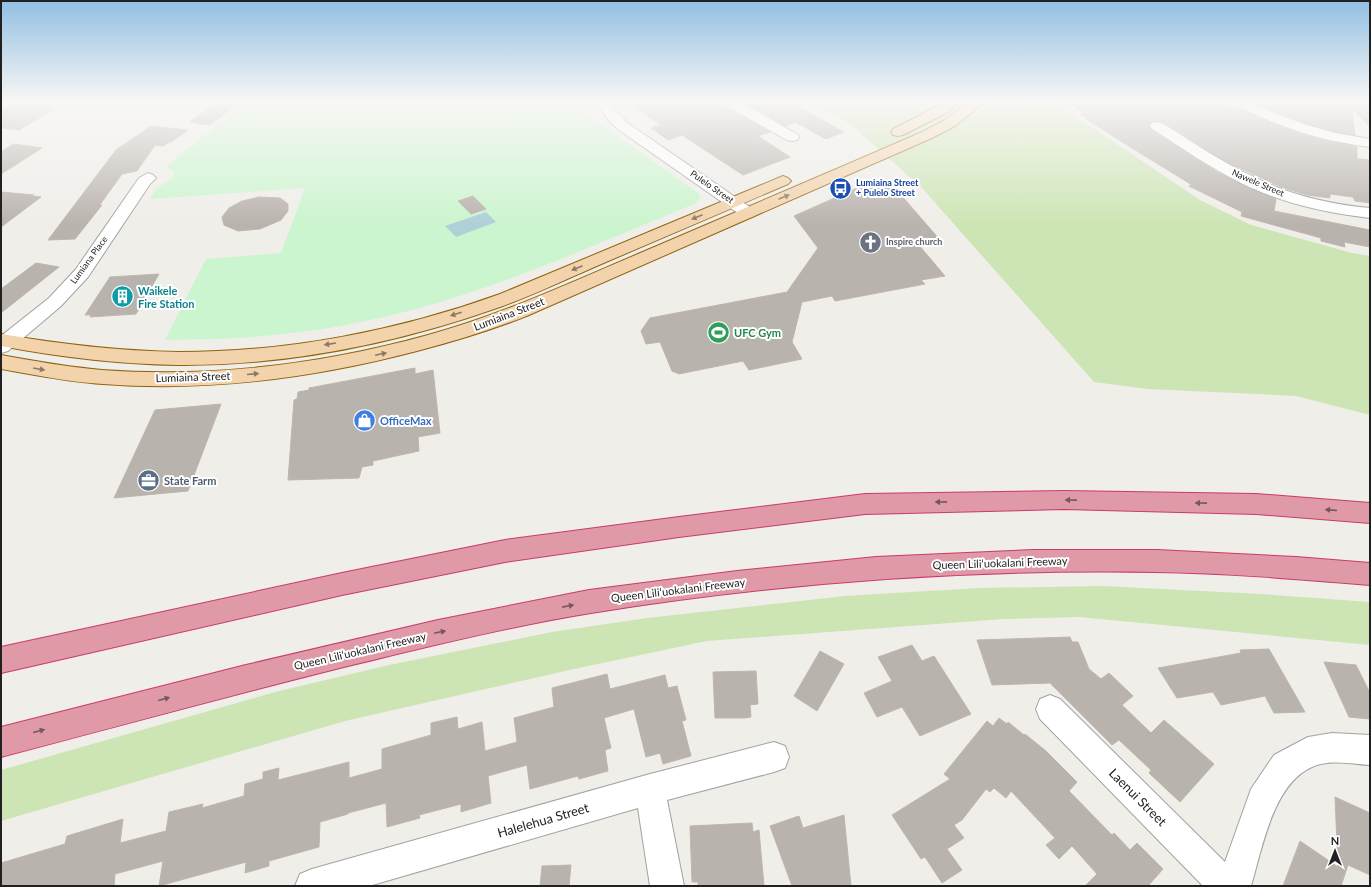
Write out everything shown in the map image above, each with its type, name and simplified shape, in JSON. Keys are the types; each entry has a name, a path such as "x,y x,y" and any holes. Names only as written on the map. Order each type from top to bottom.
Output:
{"highway":[{"path":"7,658 342,584 505,551 679,527 865,504 1064,500 1256,504 1370,513"},
{"name":"Queen Liliʻuokalani Freeway","path":"1,742 239,680 438,632 589,602 737,582 876,568 1033,561 1157,561 1296,568 1370,574"}],"main road":[{"name":"Lumiaina Street","path":"1,362 54,372 104,377 158,379 205,378 258,374 344,362 402,349 499,319 910,142"},
{"path":"845,155 860,149"},
{"name":"Lumiaina Street","path":"3,343 104,354 204,358 281,352 362,338 424,323 493,303 795,176"}],"street":[{"name":"Pulelo Street","path":"646,142 748,213"},
{"name":"Nawele Street","path":"1184,142 1231,171 1269,189 1315,204 1370,213"},
{"name":"Lumiana Place","path":"3,343 55,302 82,273 144,181 148,178"},
{"name":"Laenui Street","path":"1050,709 1226,886"},
{"path":"1234,886 1262,800 1285,766 1308,752 1332,748 1370,750"},
{"name":"Halelehua Street","path":"312,886 650,789 774,757"},
{"path":"650,789 667,886"}],"green space":[{"path":"195,142 627,142 698,193 701,197 692,205 552,263 466,294 419,308 372,320 323,329 220,339 165,340 206,259 281,253 305,188 150,199 156,189 172,178 174,173 166,167"},
{"path":"871,142 1114,142 1200,200 1251,225 1352,253 1370,256 1370,415 1296,396 1148,389 1094,382 922,188"},
{"path":"1103,586 1261,594 1370,602 1370,645 1079,617 1004,619 707,641 574,669 345,721 1,821 1,770 275,692 389,665 552,632 647,618 845,596 978,588"}],"water":[{"path":"486,212 496,222 456,237 445,226"}],"building":[{"path":"127,142 168,142 163,146 155,145 137,171 122,174 99,206 102,205 75,239 48,240 116,150"},
{"path":"693,142 768,142 790,157 743,175"},
{"path":"1123,142 1170,142 1217,172 1276,199 1274,211 1370,230 1370,247 1344,242 1345,247 1321,241 1321,238 1241,216 1242,212 1189,186 1192,185"},
{"path":"1196,142 1335,142 1357,147 1357,159 1370,160 1370,203 1355,201 1353,197 1330,194 1330,198 1307,195 1281,187 1229,163"},
{"path":"13,144 42,148 1,174 1,152"},
{"path":"888,180 940,240 918,244 945,276 921,280 925,284 835,301 832,296 802,302 792,342 802,359 749,370 743,361 679,374 672,371 660,342 646,344 641,331 650,318 787,292 818,248 794,216 866,184"},
{"path":"1,192 34,195 32,196 41,197 1,227"},
{"path":"473,196 486,209 471,214 458,201"},
{"path":"259,197 280,198 288,204 288,211 281,220 260,229 238,231 224,225 222,217 229,208 242,201"},
{"path":"36,263 59,267 1,313 1,289"},
{"name":"Waikele Fire Station","path":"159,274 136,314 90,317 91,315 85,315 110,277"},
{"name":"OfficeMax","path":"415,368 415,374 433,370 440,433 418,437 419,451 373,461 373,465 362,467 359,478 288,480 294,400 297,399 298,392 309,390 309,388"},
{"path":"221,404 188,491 114,498 155,410"},
{"path":"1070,637 1072,642 1078,642 1089,669 1101,679 1109,673 1133,696 1122,705 1151,733 1164,720 1214,764 1180,802 1149,773 1151,770 1119,740 1112,745 1050,683 992,685 977,640"},
{"path":"912,645 922,661 934,656 971,714 920,736 902,707 877,717 864,693 892,681 878,657"},
{"path":"1269,649 1305,712 1274,713 1265,696 1221,705 1213,692 1177,698 1158,668 1241,653 1240,650"},
{"path":"820,651 844,664 817,711 794,696"},
{"path":"1324,662 1356,665 1370,693 1370,719 1349,717"},
{"path":"756,671 758,704 750,705 751,717 715,718 713,672"},
{"path":"607,674 610,689 665,675 668,688 677,686 686,720 682,721 691,756 663,764 660,753 646,757 634,709 604,718 611,748 605,750 608,771 579,779 578,776 530,789 527,765 488,776 491,803 461,812 461,804 419,815 420,818 387,827 386,803 348,813 320,822 319,847 269,861 269,866 245,873 246,862 159,886 163,861 115,874 114,886 1,886 1,863 65,844 67,836 123,819 120,843 166,831 169,812 203,804 202,808 244,796 245,784 263,779 263,772 279,768 278,780 349,762 349,778 382,769 382,749 431,735 431,723 457,717 458,729 482,722 485,751 517,742 514,718 554,707 552,688"},
{"path":"999,718 1007,724 1008,722 1046,751 1077,782 1069,791 1112,835 1114,833 1130,850 1137,843 1163,869 1148,886 1085,886 1097,874 1072,846 1059,859 1046,845 1055,838 1011,791 1006,798 994,788 990,792 986,789 962,820 954,825 964,838 947,849 962,870 942,883 925,857 921,859 892,815 950,779 944,774 987,721 993,726"},
{"path":"1335,797 1370,813 1370,875 1348,865 1341,886 1283,886 1300,841 1338,867"},
{"path":"844,815 851,886 792,886 770,826 799,816 803,828"},
{"path":"752,823 753,832 759,830 764,886 698,886 698,882 692,882 690,826"},
{"path":"571,865 569,886 540,886 542,866"}],"place":[{"name":"Lumiaina Street + Pulelo Street","path":"841,188"},
{"name":"Inspire church","path":"871,242"},
{"name":"Waikele Fire Station","path":"122,297"},
{"name":"UFC Gym","path":"718,333"},
{"name":"OfficeMax","path":"365,421"},
{"name":"State Farm","path":"149,481"}]}
